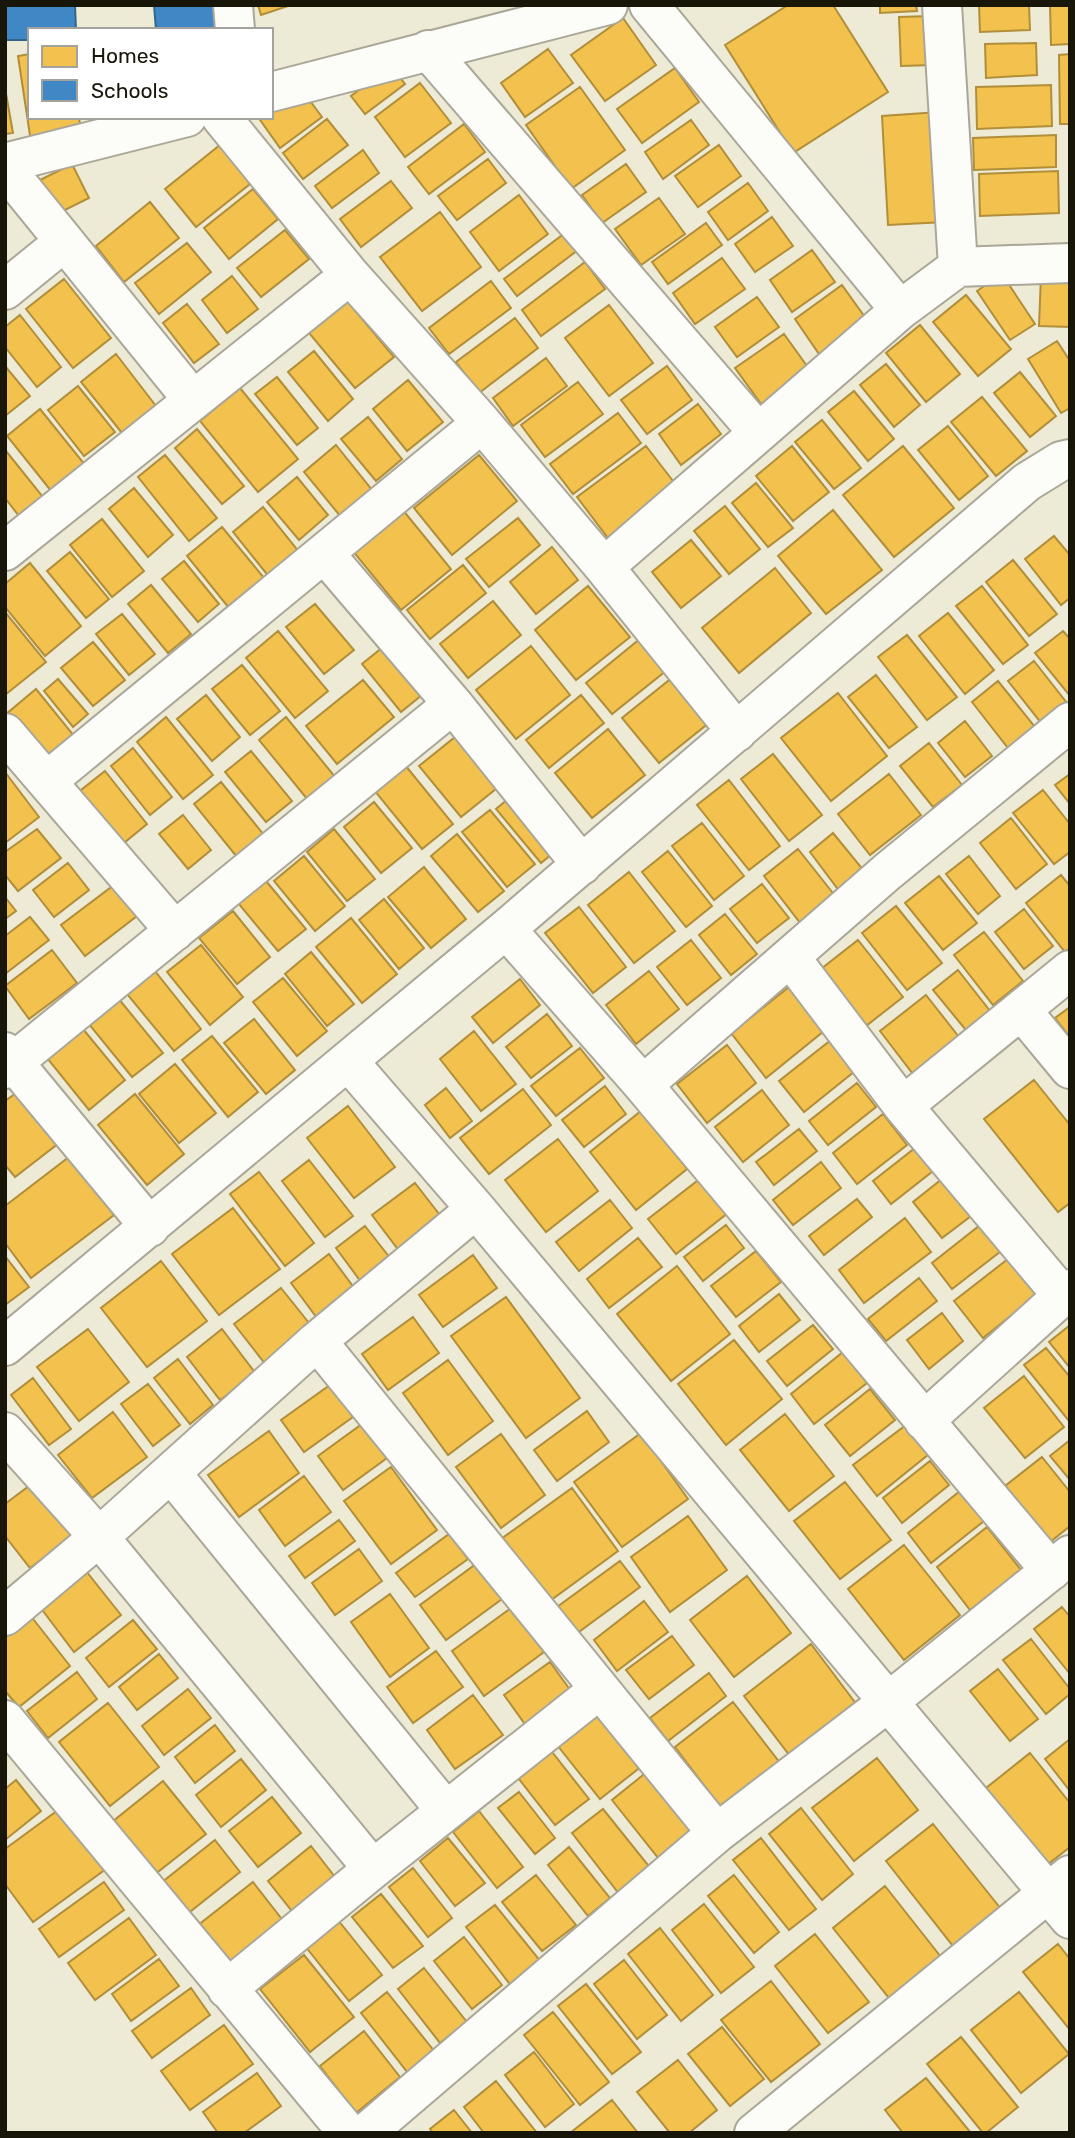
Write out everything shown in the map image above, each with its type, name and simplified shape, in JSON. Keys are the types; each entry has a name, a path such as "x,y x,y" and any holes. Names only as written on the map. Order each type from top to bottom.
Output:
{"street":[{"path":"233,5 235,28"},
{"path":"273,91 428,50 546,13 608,5"},
{"path":"649,5 900,310"},
{"path":"942,5 958,267"},
{"path":"428,50 757,431"},
{"path":"179,119 5,165 193,400"},
{"path":"223,119 350,275 482,423 604,567 737,733"},
{"path":"5,290 64,242"},
{"path":"604,567 757,431 900,310 958,267 1070,263"},
{"path":"5,551 350,275"},
{"path":"47,782 482,423"},
{"path":"5,1346 582,865 1027,482 1070,459"},
{"path":"324,553 453,704 582,865"},
{"path":"150,1227 8,1061 174,931 453,704"},
{"path":"643,1085 887,872 1070,722"},
{"path":"5,733 174,931"},
{"path":"366,2133 717,1833 887,1703 1060,1563 924,1421 643,1085 506,929"},
{"path":"790,957 903,1106 1066,1292 924,1421"},
{"path":"903,1106 1070,970"},
{"path":"1022,1011 1070,1069"},
{"path":"348,1061 477,1209 887,1703 1063,1896 754,2133"},
{"path":"5,1616 99,1537 317,1340 477,1209"},
{"path":"317,1340 717,1833"},
{"path":"5,1432 99,1537 373,1869"},
{"path":"171,1472 446,1811"},
{"path":"227,1989 600,1689"},
{"path":"5,1720 348,2133"}],"building: Homes":[{"path":"258,5 291,5 261,15"},
{"path":"788,5 833,5 888,92 793,153 725,45"},
{"path":"880,5 916,5 917,11 880,13"},
{"path":"979,5 1029,5 1030,30 980,32"},
{"path":"1050,5 1070,5 1070,44 1051,45"},
{"path":"930,16 933,65 901,66 899,17"},
{"path":"623,18 656,65 605,101 571,55"},
{"path":"1036,43 1037,75 986,78 985,44"},
{"path":"548,49 573,83 525,117 501,83"},
{"path":"28,54 28,119 79,119 81,134 31,142 18,56"},
{"path":"1070,54 1070,124 1060,124 1059,55"},
{"path":"391,66 405,84 365,114 351,96"},
{"path":"675,68 699,102 642,143 617,109"},
{"path":"420,83 451,123 405,157 375,117"},
{"path":"1051,85 1052,126 977,129 976,87"},
{"path":"299,86 322,117 280,148 259,119 273,119 273,106"},
{"path":"580,87 625,150 571,189 526,125"},
{"path":"5,88 13,133 5,134"},
{"path":"939,112 945,222 888,225 882,116"},
{"path":"327,119 348,145 303,179 283,153"},
{"path":"691,120 709,145 663,179 645,152"},
{"path":"464,124 485,152 429,194 408,167"},
{"path":"1056,135 1056,167 974,170 973,138"},
{"path":"220,145 250,184 196,227 165,189"},
{"path":"719,145 741,176 698,207 675,176"},
{"path":"363,150 379,173 332,208 315,186"},
{"path":"488,159 506,183 457,220 438,196"},
{"path":"72,164 89,198 57,214 40,180"},
{"path":"626,164 646,192 602,223 582,195"},
{"path":"1058,171 1059,213 980,216 979,174"},
{"path":"391,181 412,208 361,247 340,219"},
{"path":"748,183 768,211 728,240 708,212"},
{"path":"253,189 278,219 229,259 204,228"},
{"path":"519,195 548,234 499,271 470,232"},
{"path":"659,198 685,234 641,265 615,229"},
{"path":"150,202 179,238 124,282 96,246"},
{"path":"440,212 481,267 422,311 380,257"},
{"path":"772,217 793,246 755,272 735,244"},
{"path":"706,223 722,245 668,284 652,262"},
{"path":"285,230 309,259 261,297 237,268"},
{"path":"565,233 578,250 517,296 504,279"},
{"path":"187,243 211,272 159,314 135,283"},
{"path":"812,250 835,282 792,312 770,280"},
{"path":"722,258 745,289 695,324 673,293"},
{"path":"585,262 605,289 541,336 522,310"},
{"path":"1002,274 1035,324 1010,340 977,291"},
{"path":"1041,275 1070,276 1070,327 1039,326"},
{"path":"232,276 258,309 227,333 202,300"},
{"path":"64,279 111,338 73,368 26,309"},
{"path":"491,281 511,308 449,354 429,328"},
{"path":"842,285 867,320 819,354 795,319"},
{"path":"966,295 1011,349 978,376 933,322"},
{"path":"343,296 394,357 355,388 304,327"},
{"path":"757,297 779,327 737,357 715,327"},
{"path":"187,304 219,344 194,363 163,323"},
{"path":"609,305 653,363 609,396 565,338"},
{"path":"20,315 61,367 37,387 5,347 5,327"},
{"path":"515,318 538,348 479,393 456,362"},
{"path":"920,325 960,374 926,402 886,353"},
{"path":"784,334 812,373 764,408 735,368"},
{"path":"1057,341 1070,361 1070,408 1061,413 1028,359"},
{"path":"314,351 353,399 328,421 288,372"},
{"path":"116,354 156,406 122,433 81,382"},
{"path":"546,358 567,386 513,426 493,398"},
{"path":"886,364 920,405 894,427 860,385"},
{"path":"5,366 30,396 5,416"},
{"path":"667,366 692,400 647,434 621,400"},
{"path":"1020,372 1056,416 1030,437 994,393"},
{"path":"277,377 318,428 297,445 255,394"},
{"path":"408,380 443,422 407,451 373,409"},
{"path":"578,382 603,414 545,457 521,425"},
{"path":"78,386 115,432 84,456 48,410"},
{"path":"240,388 298,459 258,492 200,421"},
{"path":"854,391 894,439 868,461 828,412"},
{"path":"982,397 1027,451 996,476 951,422"},
{"path":"698,404 721,434 681,465 659,434"},
{"path":"40,409 86,466 52,492 7,436"},
{"path":"618,413 641,443 573,494 550,464"},
{"path":"368,417 402,459 376,481 341,439"},
{"path":"822,420 861,468 834,489 795,442"},
{"path":"948,426 988,476 959,500 918,450"},
{"path":"197,429 244,486 222,504 175,448"},
{"path":"336,445 372,490 341,517 304,472"},
{"path":"646,446 680,490 611,542 577,497"},
{"path":"792,446 829,492 793,521 756,476"},
{"path":"903,446 954,508 894,557 843,495"},
{"path":"6,451 43,497 19,516 5,498"},
{"path":"165,455 217,518 189,541 138,477"},
{"path":"479,455 517,501 452,555 414,508"},
{"path":"297,477 328,515 299,540 267,502"},
{"path":"756,483 793,528 768,547 732,503"},
{"path":"134,488 173,535 148,557 109,509"},
{"path":"725,506 760,549 729,574 694,531"},
{"path":"263,507 300,553 270,578 233,532"},
{"path":"402,509 451,569 401,610 352,550"},
{"path":"833,510 882,570 826,614 778,556"},
{"path":"518,518 540,545 489,587 466,559"},
{"path":"102,519 144,571 112,597 70,545"},
{"path":"222,527 265,579 229,608 187,556"},
{"path":"1054,536 1070,555 1070,598 1061,605 1025,559"},
{"path":"691,540 721,576 681,608 652,572"},
{"path":"552,547 578,580 536,614 510,582"},
{"path":"70,552 109,599 86,618 47,571"},
{"path":"1013,560 1057,614 1029,636 986,582"},
{"path":"184,561 219,604 198,622 162,579"},
{"path":"30,563 81,626 45,656 5,607 5,584"},
{"path":"463,565 486,593 430,639 407,610"},
{"path":"775,568 811,613 739,673 702,628"},
{"path":"151,585 191,634 168,653 128,604"},
{"path":"588,586 630,637 576,680 535,630"},
{"path":"982,586 1028,645 1003,664 956,606"},
{"path":"493,601 521,635 468,678 440,644"},
{"path":"315,604 354,650 324,674 286,627"},
{"path":"5,612 46,662 5,695"},
{"path":"948,613 994,670 965,694 919,636"},
{"path":"122,614 155,654 129,675 96,634"},
{"path":"278,631 328,691 295,718 246,658"},
{"path":"1063,631 1070,639 1070,696 1035,653"},
{"path":"907,635 957,697 927,720 878,657"},
{"path":"641,638 667,670 612,714 586,683"},
{"path":"93,642 125,680 93,706 61,668"},
{"path":"388,643 428,690 401,712 362,664"},
{"path":"531,646 570,695 516,739 476,690"},
{"path":"1034,661 1067,703 1042,724 1008,681"},
{"path":"242,665 280,711 250,735 212,689"},
{"path":"876,675 917,727 889,748 848,697"},
{"path":"673,677 710,722 659,763 622,718"},
{"path":"58,679 88,714 73,727 44,691"},
{"path":"363,680 394,717 337,764 306,726"},
{"path":"998,681 1035,727 1008,748 972,702"},
{"path":"36,689 79,742 48,767 5,715"},
{"path":"838,693 887,756 831,801 781,738"},
{"path":"206,695 240,737 212,761 177,719"},
{"path":"581,695 604,723 549,768 526,740"},
{"path":"166,717 213,775 183,799 137,742"},
{"path":"286,717 336,778 308,800 259,740"},
{"path":"965,721 992,756 965,777 938,743"},
{"path":"608,729 645,775 592,818 555,773"},
{"path":"460,733 502,784 461,817 419,766"},
{"path":"929,743 962,785 933,807 900,766"},
{"path":"133,748 172,797 150,815 111,766"},
{"path":"251,751 292,801 266,822 225,772"},
{"path":"773,754 822,815 789,841 741,779"},
{"path":"405,765 453,824 422,849 374,790"},
{"path":"105,771 147,824 119,847 76,794"},
{"path":"5,772 39,817 5,843"},
{"path":"889,774 921,815 870,855 838,814"},
{"path":"1070,774 1070,804 1055,785"},
{"path":"729,780 780,846 749,870 697,805"},
{"path":"221,782 264,835 237,857 194,804"},
{"path":"519,790 564,844 541,863 496,809"},
{"path":"1043,790 1070,824 1070,852 1054,864 1013,813"},
{"path":"374,802 412,848 381,873 344,827"},
{"path":"490,810 535,864 507,887 462,832"},
{"path":"183,815 211,850 188,869 159,834"},
{"path":"1011,818 1047,864 1016,889 980,843"},
{"path":"702,823 744,876 714,900 672,846"},
{"path":"37,829 61,858 18,891 5,875 5,852"},
{"path":"334,829 375,879 347,901 307,852"},
{"path":"833,833 865,872 840,892 810,852"},
{"path":"457,834 504,891 478,912 431,856"},
{"path":"798,849 836,897 801,924 764,876"},
{"path":"668,851 712,906 686,927 642,872"},
{"path":"304,856 345,906 315,931 274,881"},
{"path":"969,856 1000,896 978,914 946,874"},
{"path":"68,863 89,890 54,917 33,890"},
{"path":"424,867 466,919 431,948 388,897"},
{"path":"629,872 675,931 634,963 588,905"},
{"path":"1061,875 1070,886 1070,948 1065,952 1026,903"},
{"path":"939,876 977,923 943,950 905,903"},
{"path":"266,881 306,929 278,951 238,903"},
{"path":"762,884 789,918 757,943 730,909"},
{"path":"114,885 137,916 85,956 61,925"},
{"path":"5,897 16,911 5,919"},
{"path":"384,899 424,948 399,969 359,920"},
{"path":"896,906 942,963 907,990 862,933"},
{"path":"579,907 626,967 593,993 545,933"},
{"path":"1024,909 1053,946 1024,969 995,932"},
{"path":"233,911 270,957 237,984 199,938"},
{"path":"725,914 757,954 731,975 699,935"},
{"path":"30,917 49,940 5,974 5,936"},
{"path":"351,918 397,974 362,1003 316,947"},
{"path":"984,932 1023,981 993,1005 954,955"},
{"path":"691,940 721,978 687,1005 657,967"},
{"path":"858,940 903,997 866,1026 821,969"},
{"path":"201,945 243,997 210,1025 167,972"},
{"path":"52,950 77,983 29,1019 5,986"},
{"path":"311,952 354,1004 327,1026 285,974"},
{"path":"958,970 994,1016 970,1035 933,990"},
{"path":"155,971 201,1029 174,1051 127,994"},
{"path":"649,971 679,1009 636,1044 606,1005"},
{"path":"283,978 327,1031 297,1056 253,1002"},
{"path":"520,979 540,1005 493,1043 472,1017"},
{"path":"789,987 824,1031 766,1078 731,1033"},
{"path":"926,995 959,1037 913,1074 880,1031"},
{"path":"118,998 163,1053 132,1077 88,1023"},
{"path":"1070,1007 1070,1037 1055,1018"},
{"path":"547,1014 572,1046 531,1078 506,1047"},
{"path":"254,1019 295,1070 266,1094 224,1043"},
{"path":"83,1029 125,1080 89,1110 47,1058"},
{"path":"474,1031 516,1084 481,1111 440,1059"},
{"path":"212,1036 258,1092 228,1117 182,1060"},
{"path":"831,1040 855,1071 804,1112 779,1081"},
{"path":"727,1045 756,1083 707,1123 677,1084"},
{"path":"580,1048 604,1078 556,1116 531,1086"},
{"path":"175,1064 216,1113 179,1143 139,1094"},
{"path":"1034,1080 1070,1125 1070,1203 1058,1212 984,1119"},
{"path":"857,1083 876,1107 828,1145 809,1121"},
{"path":"605,1086 626,1114 584,1147 562,1120"},
{"path":"446,1088 472,1121 450,1138 425,1105"},
{"path":"523,1089 551,1125 489,1174 460,1138"},
{"path":"762,1090 789,1125 743,1162 715,1127"},
{"path":"19,1091 59,1143 15,1177 5,1165 5,1101"},
{"path":"135,1094 184,1154 147,1185 98,1125"},
{"path":"348,1106 395,1167 354,1198 307,1138"},
{"path":"641,1111 687,1169 636,1210 590,1152"},
{"path":"883,1114 907,1145 857,1184 833,1153"},
{"path":"799,1129 817,1151 774,1185 756,1162"},
{"path":"558,1139 598,1191 546,1232 505,1180"},
{"path":"915,1148 933,1171 891,1204 873,1181"},
{"path":"69,1157 114,1215 31,1278 5,1243 5,1206"},
{"path":"309,1160 353,1216 325,1237 282,1181"},
{"path":"821,1162 841,1188 793,1225 773,1200"},
{"path":"259,1172 314,1243 285,1266 230,1194"},
{"path":"701,1178 729,1212 676,1254 648,1219"},
{"path":"942,1179 971,1216 942,1238 913,1202"},
{"path":"415,1183 443,1219 400,1252 372,1215"},
{"path":"857,1199 872,1217 824,1255 809,1236"},
{"path":"610,1200 632,1228 579,1271 556,1242"},
{"path":"233,1208 280,1269 219,1315 172,1254"},
{"path":"905,1218 931,1252 864,1303 839,1270"},
{"path":"984,1222 1005,1248 952,1289 932,1263"},
{"path":"726,1225 744,1248 703,1281 684,1257"},
{"path":"365,1226 394,1263 364,1286 336,1248"},
{"path":"638,1238 662,1267 609,1308 587,1279"},
{"path":"756,1251 781,1282 736,1317 711,1286"},
{"path":"329,1254 358,1293 320,1322 291,1283"},
{"path":"473,1255 497,1288 443,1327 419,1295"},
{"path":"1013,1255 1042,1291 983,1338 954,1301"},
{"path":"5,1256 29,1287 5,1305"},
{"path":"161,1261 207,1321 147,1367 101,1308"},
{"path":"677,1266 730,1334 671,1381 617,1314"},
{"path":"919,1278 937,1301 886,1341 868,1319"},
{"path":"281,1288 313,1328 266,1365 234,1324"},
{"path":"779,1294 800,1320 759,1352 739,1326"},
{"path":"506,1297 580,1398 526,1438 451,1336"},
{"path":"942,1313 963,1341 929,1369 907,1340"},
{"path":"413,1317 439,1353 388,1390 362,1354"},
{"path":"813,1325 833,1349 787,1386 767,1361"},
{"path":"1070,1325 1070,1368 1049,1342"},
{"path":"88,1329 129,1382 79,1421 37,1367"},
{"path":"222,1329 256,1374 220,1400 187,1357"},
{"path":"734,1340 782,1399 726,1445 678,1384"},
{"path":"1046,1348 1070,1377 1069,1421 1024,1365"},
{"path":"843,1352 867,1383 814,1424 791,1394"},
{"path":"178,1359 213,1405 190,1424 154,1378"},
{"path":"448,1360 493,1421 448,1455 403,1393"},
{"path":"1024,1376 1064,1427 1025,1458 984,1408"},
{"path":"33,1378 71,1429 49,1445 11,1395"},
{"path":"148,1384 180,1425 153,1446 121,1404"},
{"path":"330,1385 353,1417 304,1452 281,1420"},
{"path":"870,1389 895,1420 850,1456 825,1425"},
{"path":"587,1411 609,1442 557,1481 534,1450"},
{"path":"113,1412 147,1457 92,1498 58,1455"},
{"path":"785,1414 834,1476 789,1511 740,1450"},
{"path":"362,1424 387,1458 343,1490 318,1456"},
{"path":"906,1425 929,1454 877,1496 853,1465"},
{"path":"269,1431 299,1473 239,1517 208,1475"},
{"path":"641,1433 688,1499 622,1547 574,1482"},
{"path":"501,1434 545,1495 501,1528 456,1467"},
{"path":"1070,1440 1070,1480 1050,1456"},
{"path":"1042,1457 1070,1492 1070,1526 1049,1543 1005,1486"},
{"path":"930,1461 949,1485 902,1523 883,1498"},
{"path":"391,1467 437,1530 391,1564 344,1501"},
{"path":"304,1476 331,1512 285,1546 259,1510"},
{"path":"845,1482 891,1540 840,1579 794,1521"},
{"path":"33,1483 73,1536 30,1568 5,1536 5,1504"},
{"path":"572,1488 618,1551 547,1603 501,1539"},
{"path":"960,1491 984,1521 931,1563 908,1533"},
{"path":"688,1516 727,1570 670,1612 631,1557"},
{"path":"339,1520 355,1541 305,1578 289,1556"},
{"path":"987,1527 1021,1570 970,1610 937,1567"},
{"path":"449,1534 468,1559 415,1597 396,1573"},
{"path":"904,1545 960,1615 904,1660 848,1589"},
{"path":"359,1549 382,1581 335,1615 312,1583"},
{"path":"620,1561 640,1587 576,1634 557,1607"},
{"path":"476,1564 502,1599 446,1640 420,1605"},
{"path":"86,1571 121,1615 74,1652 40,1607"},
{"path":"747,1576 791,1633 734,1677 690,1620"},
{"path":"390,1594 429,1648 390,1677 351,1622"},
{"path":"644,1601 668,1632 617,1671 594,1640"},
{"path":"1062,1607 1070,1617 1070,1674 1034,1629"},
{"path":"511,1608 544,1652 484,1696 452,1651"},
{"path":"30,1615 70,1666 19,1707 5,1691 5,1634"},
{"path":"133,1620 157,1649 109,1687 86,1658"},
{"path":"672,1636 694,1665 649,1699 626,1670"},
{"path":"1031,1639 1070,1689 1070,1694 1046,1714 1003,1660"},
{"path":"811,1644 857,1705 790,1756 744,1696"},
{"path":"436,1651 463,1687 413,1723 387,1687"},
{"path":"159,1654 178,1678 137,1710 119,1687"},
{"path":"550,1662 573,1694 527,1727 504,1695"},
{"path":"998,1669 1038,1719 1010,1741 970,1691"},
{"path":"77,1672 97,1699 48,1738 27,1711"},
{"path":"709,1673 726,1696 668,1741 650,1718"},
{"path":"188,1689 211,1718 164,1755 142,1726"},
{"path":"473,1695 503,1735 455,1769 427,1730"},
{"path":"733,1702 784,1768 725,1813 675,1747"},
{"path":"108,1703 159,1767 110,1806 59,1742"},
{"path":"603,1707 647,1762 600,1799 557,1745"},
{"path":"215,1725 235,1751 195,1783 175,1757"},
{"path":"1070,1739 1070,1791 1045,1759"},
{"path":"549,1748 589,1799 555,1825 515,1774"},
{"path":"1030,1753 1070,1803 1070,1847 1047,1865 986,1788"},
{"path":"877,1758 918,1810 854,1861 812,1808"},
{"path":"241,1759 266,1790 221,1827 196,1795"},
{"path":"648,1771 699,1836 663,1864 612,1800"},
{"path":"16,1780 41,1811 5,1840 5,1789"},
{"path":"163,1781 206,1834 154,1875 112,1822"},
{"path":"519,1792 555,1838 535,1854 498,1808"},
{"path":"272,1797 301,1833 258,1867 229,1831"},
{"path":"61,1808 106,1869 33,1922 5,1884 5,1849"},
{"path":"801,1808 853,1874 822,1900 769,1834"},
{"path":"603,1809 652,1870 620,1895 572,1833"},
{"path":"479,1811 523,1867 497,1888 453,1832"},
{"path":"933,1824 1001,1909 953,1946 886,1861"},
{"path":"448,1838 485,1883 455,1906 420,1861"},
{"path":"761,1838 816,1909 789,1930 733,1860"},
{"path":"215,1840 240,1872 186,1915 161,1883"},
{"path":"311,1846 342,1886 299,1920 268,1881"},
{"path":"569,1847 610,1898 588,1916 548,1865"},
{"path":"413,1868 452,1918 428,1937 389,1887"},
{"path":"536,1875 576,1925 542,1951 502,1902"},
{"path":"734,1875 779,1932 754,1953 708,1896"},
{"path":"104,1882 124,1910 59,1957 39,1929"},
{"path":"253,1882 288,1927 233,1970 197,1926"},
{"path":"885,1886 941,1957 889,1998 833,1928"},
{"path":"381,1894 423,1946 393,1968 352,1917"},
{"path":"704,1904 754,1967 721,1993 672,1930"},
{"path":"495,1905 542,1963 512,1987 466,1927"},
{"path":"129,1918 156,1955 95,2000 68,1963"},
{"path":"338,1920 382,1975 349,2001 305,1946"},
{"path":"660,1928 713,1995 681,2021 628,1954"},
{"path":"815,1934 869,2002 828,2033 775,1966"},
{"path":"464,1937 502,1985 472,2009 434,1961"},
{"path":"1058,1944 1070,1959 1070,2030 1023,1972"},
{"path":"304,1955 354,2017 310,2052 260,1989"},
{"path":"159,1959 179,1986 131,2021 112,1994"},
{"path":"624,1960 667,2015 637,2039 594,1984"},
{"path":"424,1968 467,2022 440,2043 398,1989"},
{"path":"771,1981 820,2044 771,2082 721,2020"},
{"path":"586,1984 641,2052 612,2074 558,2006"},
{"path":"191,1988 210,2015 152,2058 132,2031"},
{"path":"387,1992 435,2052 408,2073 361,2013"},
{"path":"1019,1992 1069,2054 1021,2093 971,2030"},
{"path":"553,2012 609,2082 580,2105 524,2035"},
{"path":"224,2025 253,2064 190,2110 161,2071"},
{"path":"722,2027 764,2079 730,2106 688,2054"},
{"path":"364,2031 400,2077 356,2113 320,2066"},
{"path":"961,2037 1018,2107 986,2133 983,2133 927,2064"},
{"path":"534,2052 574,2104 545,2127 505,2075"},
{"path":"678,2060 717,2110 689,2133 670,2133 637,2092"},
{"path":"257,2073 281,2106 244,2133 218,2133 203,2112"},
{"path":"926,2078 971,2133 903,2133 885,2110"},
{"path":"496,2081 537,2133 484,2133 464,2107"},
{"path":"612,2100 638,2133 570,2133"},
{"path":"454,2110 472,2133 433,2133 430,2129"}],"building: Schools":[{"path":"5,5 75,5 76,28 28,28 28,40 5,40"},
{"path":"154,5 222,5 223,28 156,28"}]}
